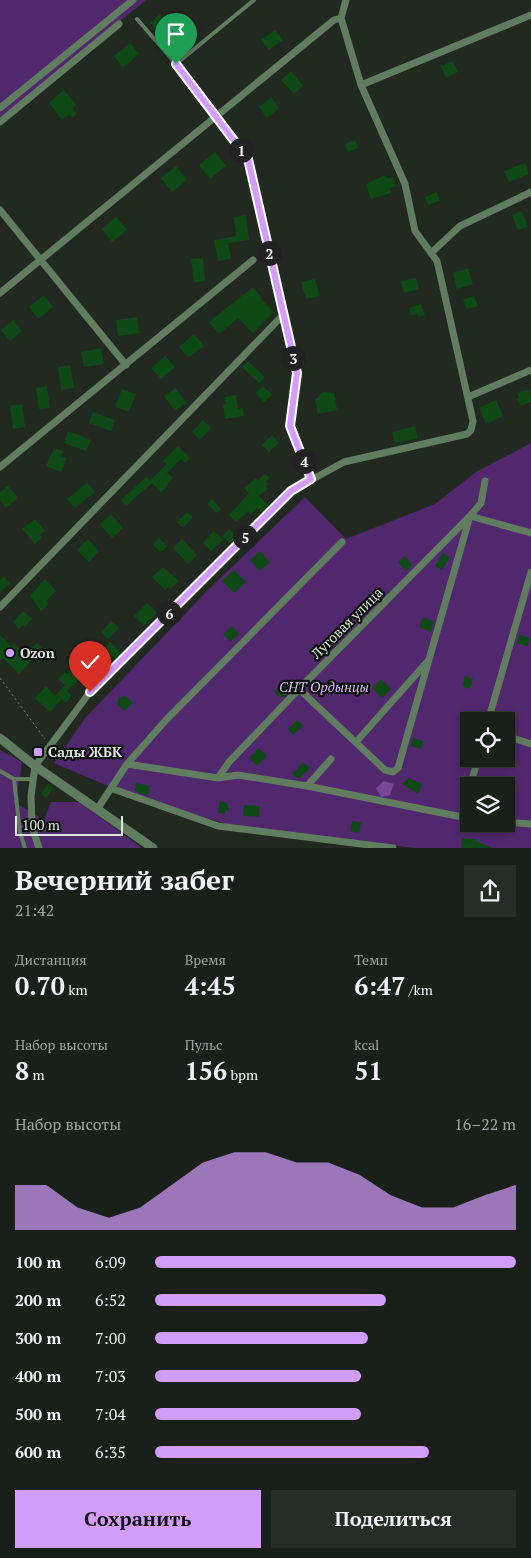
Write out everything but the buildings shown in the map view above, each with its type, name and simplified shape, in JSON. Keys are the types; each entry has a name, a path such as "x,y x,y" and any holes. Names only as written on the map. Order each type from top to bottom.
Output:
{"street":[{"path":"0,108 133,0"},
{"path":"39,848 32,828 32,779 35,766 90,692 291,491 344,462 467,434 472,430 473,422 468,397 437,261 416,231 405,184 361,85 341,18 346,0"},
{"path":"361,85 531,16"},
{"path":"0,293 334,20 341,18"},
{"path":"0,122 120,24"},
{"path":"431,253 460,226 531,192"},
{"path":"0,210 126,365"},
{"path":"0,467 253,260"},
{"path":"0,607 283,315"},
{"path":"468,397 531,370"},
{"name":"Луговая улица","path":"218,778 229,762 299,689 470,516 481,503 485,481"},
{"path":"299,689 385,770 393,772 398,768 470,516 531,533"},
{"path":"98,808 127,764 166,720 342,542"},
{"path":"491,712 531,572"},
{"path":"356,742 430,660"},
{"path":"0,738 35,766 153,848"},
{"path":"515,739 531,744"},
{"path":"307,786 331,759"},
{"path":"127,764 218,778 238,775 307,786 460,816"},
{"path":"112,789 218,826 393,848"},
{"path":"515,823 531,824"}],"lane":[{"path":"176,64 254,0"},
{"path":"137,19 176,64 248,159 297,373 290,426 311,479"},
{"path":"0,771 14,779 32,779"},
{"path":"14,779 20,832 25,848"}],"path":[{"path":"0,678 50,746"}],"green space":[{"path":"0,0 146,0 0,118"},
{"name":"СНТ Ордынцы","path":"531,443 531,848 414,848 236,826 148,803 54,763 86,717 212,586 305,497 346,539 435,504 476,472"},
{"path":"0,750 22,762 16,803 44,820 51,802 79,802 142,848 0,848"}],"shaded area":[{"path":"384,781 394,784 390,795 381,797 376,788"}],"place":[{"name":"Ozon","path":"10,653"},
{"name":"Сады ЖБК","path":"38,752"}],"route":[{"path":"90,692 291,491 311,479 290,426 297,373 248,159 176,64"}]}
